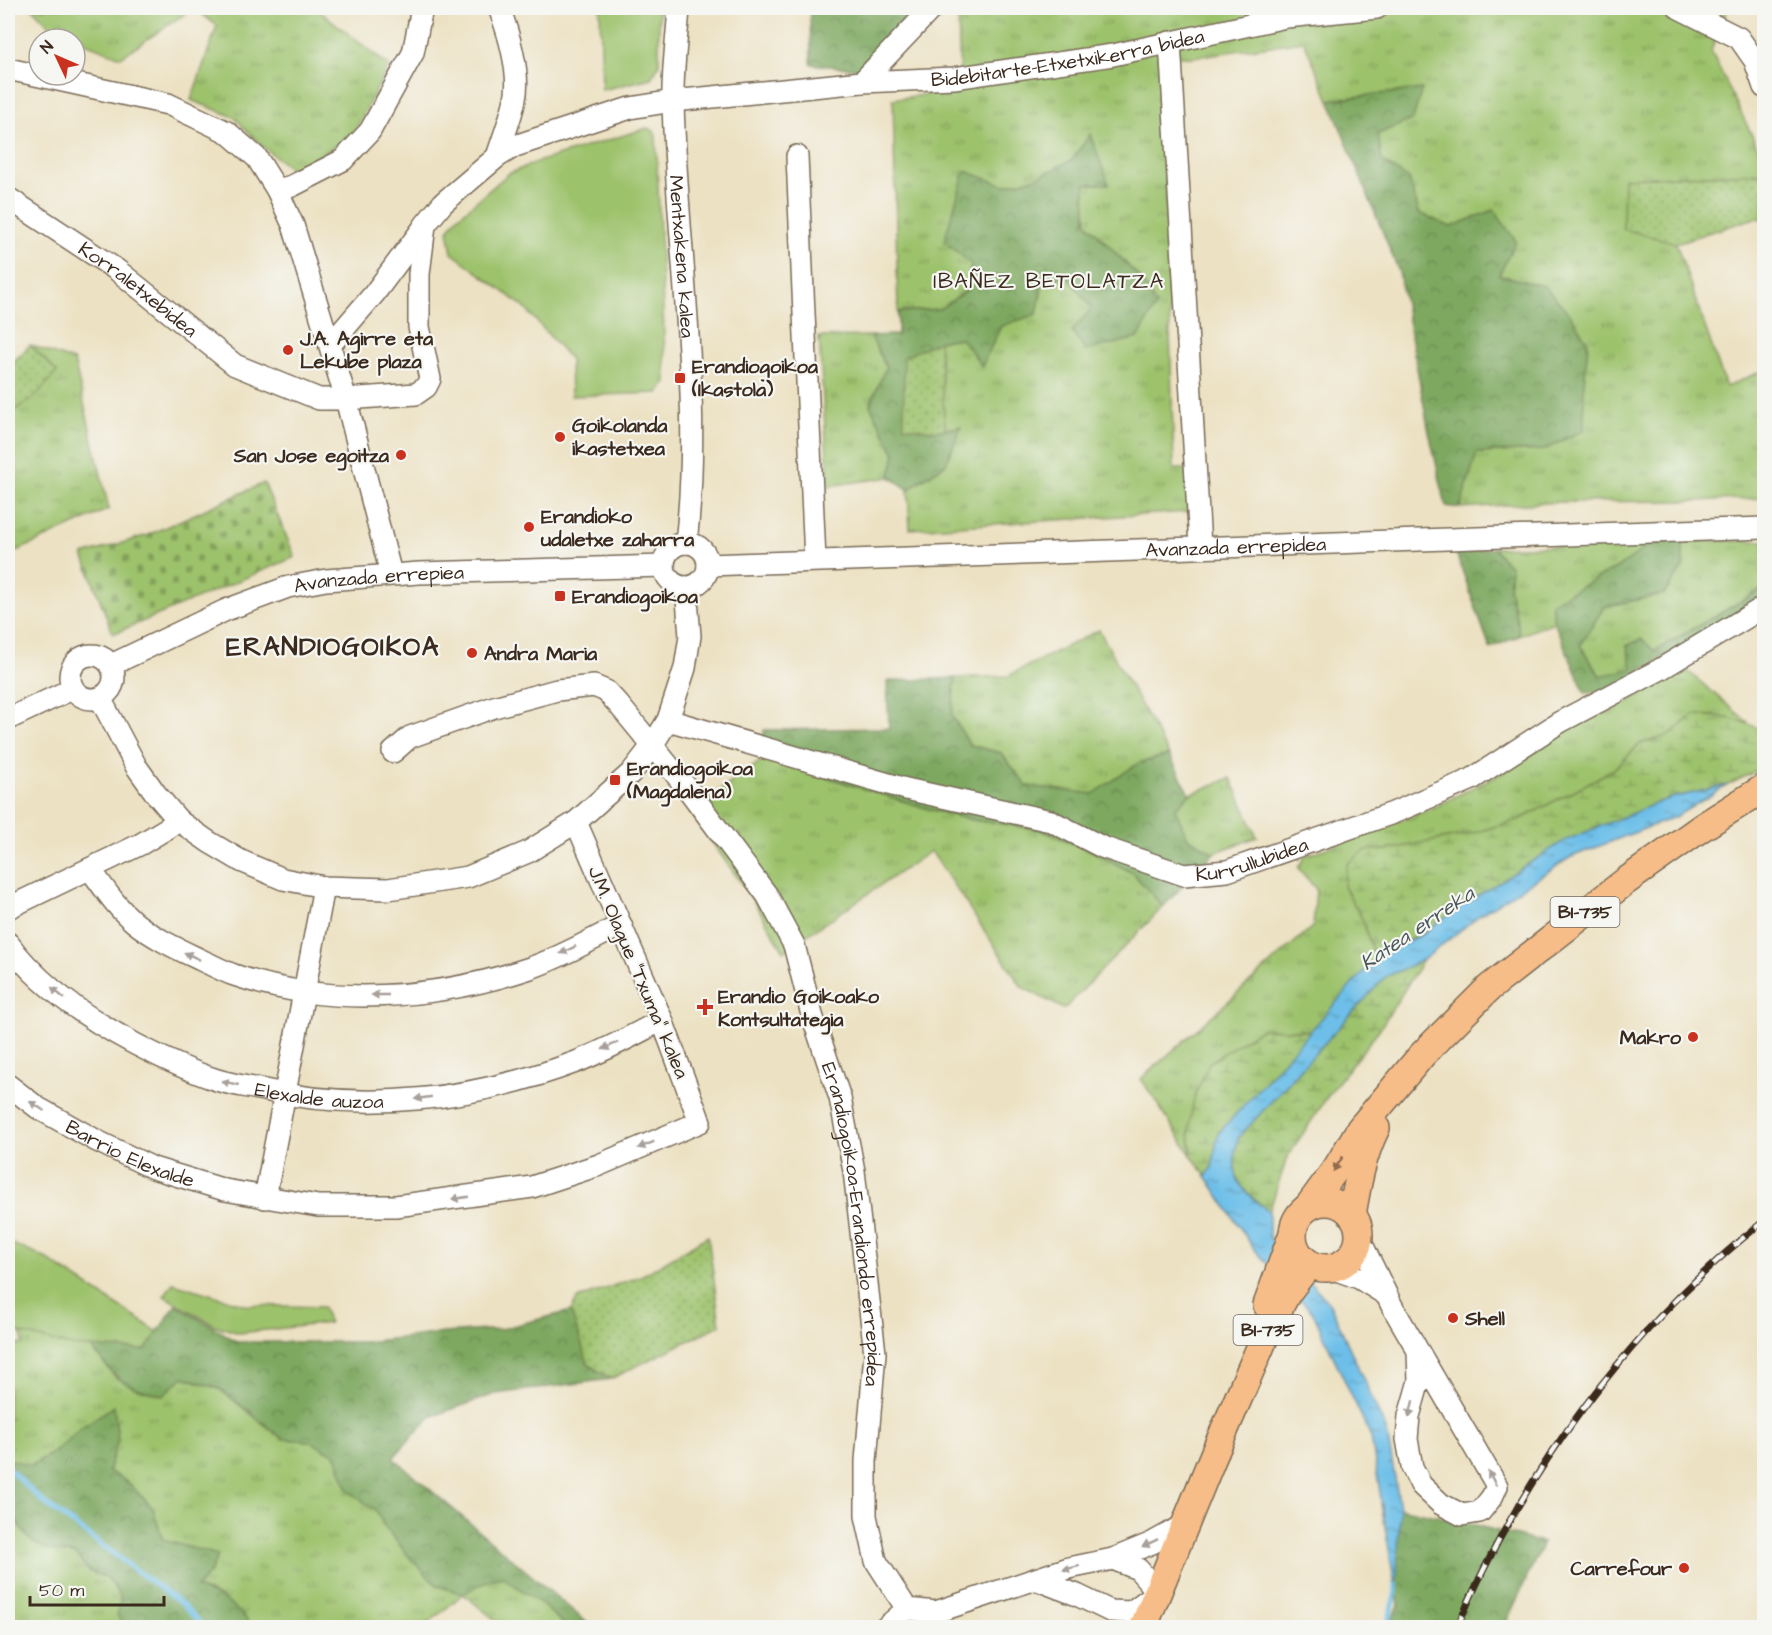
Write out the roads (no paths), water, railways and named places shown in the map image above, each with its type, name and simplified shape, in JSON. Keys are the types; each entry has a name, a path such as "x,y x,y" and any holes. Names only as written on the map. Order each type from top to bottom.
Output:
{"main road":[{"name":"BI-735","path":"1308,1207 1338,1166 1360,1129 1422,1055 1489,988 1626,881 1701,828 1764,788"},
{"name":"BI-735","path":"1355,1227 1360,1170 1368,1144 1399,1085"},
{"path":"1317,1203 1336,1204 1355,1227 1357,1247 1347,1261 1320,1266 1300,1257 1292,1236 1299,1215 1317,1203"},
{"name":"BI-735","path":"1242,1390 1263,1316 1292,1236"},
{"name":"BI-735","path":"1143,1628 1242,1390 1287,1293 1320,1266"}],"street":[{"path":"277,190 292,186 343,160 370,131 413,53 422,8"},
{"path":"497,156 516,97 515,72 499,8"},
{"name":"Mentxakena kalea","path":"679,8 673,101 692,405 693,468 686,543"},
{"path":"862,82 932,8"},
{"name":"Bidebitarte-Etxetxikerra bidea","path":"331,344 374,294 443,203 497,156 515,146 630,108 673,101 862,82 954,78 1113,55 1286,17 1377,8"},
{"path":"1679,8 1739,38 1755,61 1764,87"},
{"path":"1170,42 1200,546"},
{"path":"8,69 168,104 227,132 257,158 277,190 293,225 331,344 391,574"},
{"path":"797,156 815,560"},
{"name":"Korraletxebidea","path":"8,198 117,270 235,365 319,399 416,394 426,387 430,379 419,327 419,274 425,225"},
{"name":"Avanzada errepidea","path":"708,565 1764,528"},
{"path":"693,543 704,552 708,565 704,578 686,587 674,583 665,573 664,559 672,547 693,543"},
{"name":"Avanzada errepiea","path":"111,665 226,610 288,587 326,579 391,574 664,566"},
{"path":"100,698 136,766 156,795 179,821 208,843 241,861 284,879 324,887 388,889 468,877 528,852 576,822 631,772 652,746 668,720 686,668 690,636 686,587"},
{"name":"Kurrullubidea","path":"668,720 906,789 1051,821 1102,847 1184,875 1227,871 1393,813 1472,780 1560,722 1659,670 1764,607"},
{"path":"95,655 111,665 113,684 110,690 100,698 87,699 76,694 72,689 69,674 76,661 82,657 95,655"},
{"name":"Erandiogoikoa-Erandiondo errepidea","path":"393,752 410,737 494,706 557,690 594,686 606,691 687,788 767,895 794,945 812,1015 840,1098 854,1171 874,1353 866,1461 866,1516 876,1561 907,1609"},
{"path":"8,719 72,689"},
{"path":"8,908 141,844 179,821"},
{"name":"J.M. Olague \"Txuma\" kalea","path":"265,1198 318,1206 396,1206 532,1187 598,1165 700,1122 662,1020 576,822"},
{"path":"90,869 115,903 135,922 174,947 234,975 304,993 327,996 404,995 479,982 532,968 621,925"},
{"path":"265,1198 324,887"},
{"name":"Elexalde auzoa","path":"8,943 15,953 61,997 102,1026 152,1052 215,1079 309,1099 372,1102 409,1100 495,1088 577,1062 662,1020"},
{"name":"Barrio Elexalde","path":"8,1085 38,1108 153,1168 225,1190 265,1198"},
{"path":"1355,1227 1385,1294 1497,1486 1492,1497 1480,1512 1462,1515 1440,1504 1421,1485 1412,1467 1407,1439 1409,1416 1419,1381 1418,1352"},
{"path":"1320,1266 1359,1278 1385,1294"},
{"path":"885,1628 907,1609 936,1612 1035,1578 1113,1559 1152,1544 1186,1524"},
{"path":"1035,1578 1110,1611 1131,1612 1158,1592 1138,1569 1113,1559"},
{"path":"1095,1603 1108,1628"}],"water":[{"path":"1728,785 1675,817 1571,857 1481,914 1423,960 1385,977 1238,1138 1234,1162 1238,1181 1250,1196 1269,1211 1269,1237 1330,1304 1387,1432 1400,1508 1396,1592 1371,1437 1313,1313 1254,1249 1206,1176 1212,1168 1218,1134 1375,959 1421,935 1457,909 1564,841 1667,799"}],"waterway":[{"path":"8,1468 42,1501 183,1605 205,1628"},
{"name":"Katea erreka","path":"1387,1628 1396,1585"}],"railway":[{"path":"1457,1628 1483,1570 1514,1514 1585,1405 1669,1307 1716,1262 1764,1221"}],"place":[{"name":"J.A. Agirre eta Lekube plaza","path":"288,350"},
{"name":"Erandiogoikoa (Ikastola)","path":"680,378"},
{"name":"Goikolanda ikastetxea","path":"560,437"},
{"name":"San Jose egoitza","path":"401,455"},
{"name":"Erandioko udaletxe zaharra","path":"529,527"},
{"name":"Erandiogoikoa","path":"560,596"},
{"name":"Andra Maria","path":"472,653"},
{"name":"Erandiogoikoa (Magdalena)","path":"615,780"},
{"name":"Erandio Goikoako Kontsultategia","path":"705,1007"},
{"name":"Makro","path":"1693,1037"},
{"name":"Shell","path":"1453,1318"},
{"name":"Carrefour","path":"1684,1568"}],"district":[{"name":"IBAÑEZ BETOLATZA","path":"1049,281"},
{"name":"ERANDIOGOIKOA","path":"333,646"}]}
